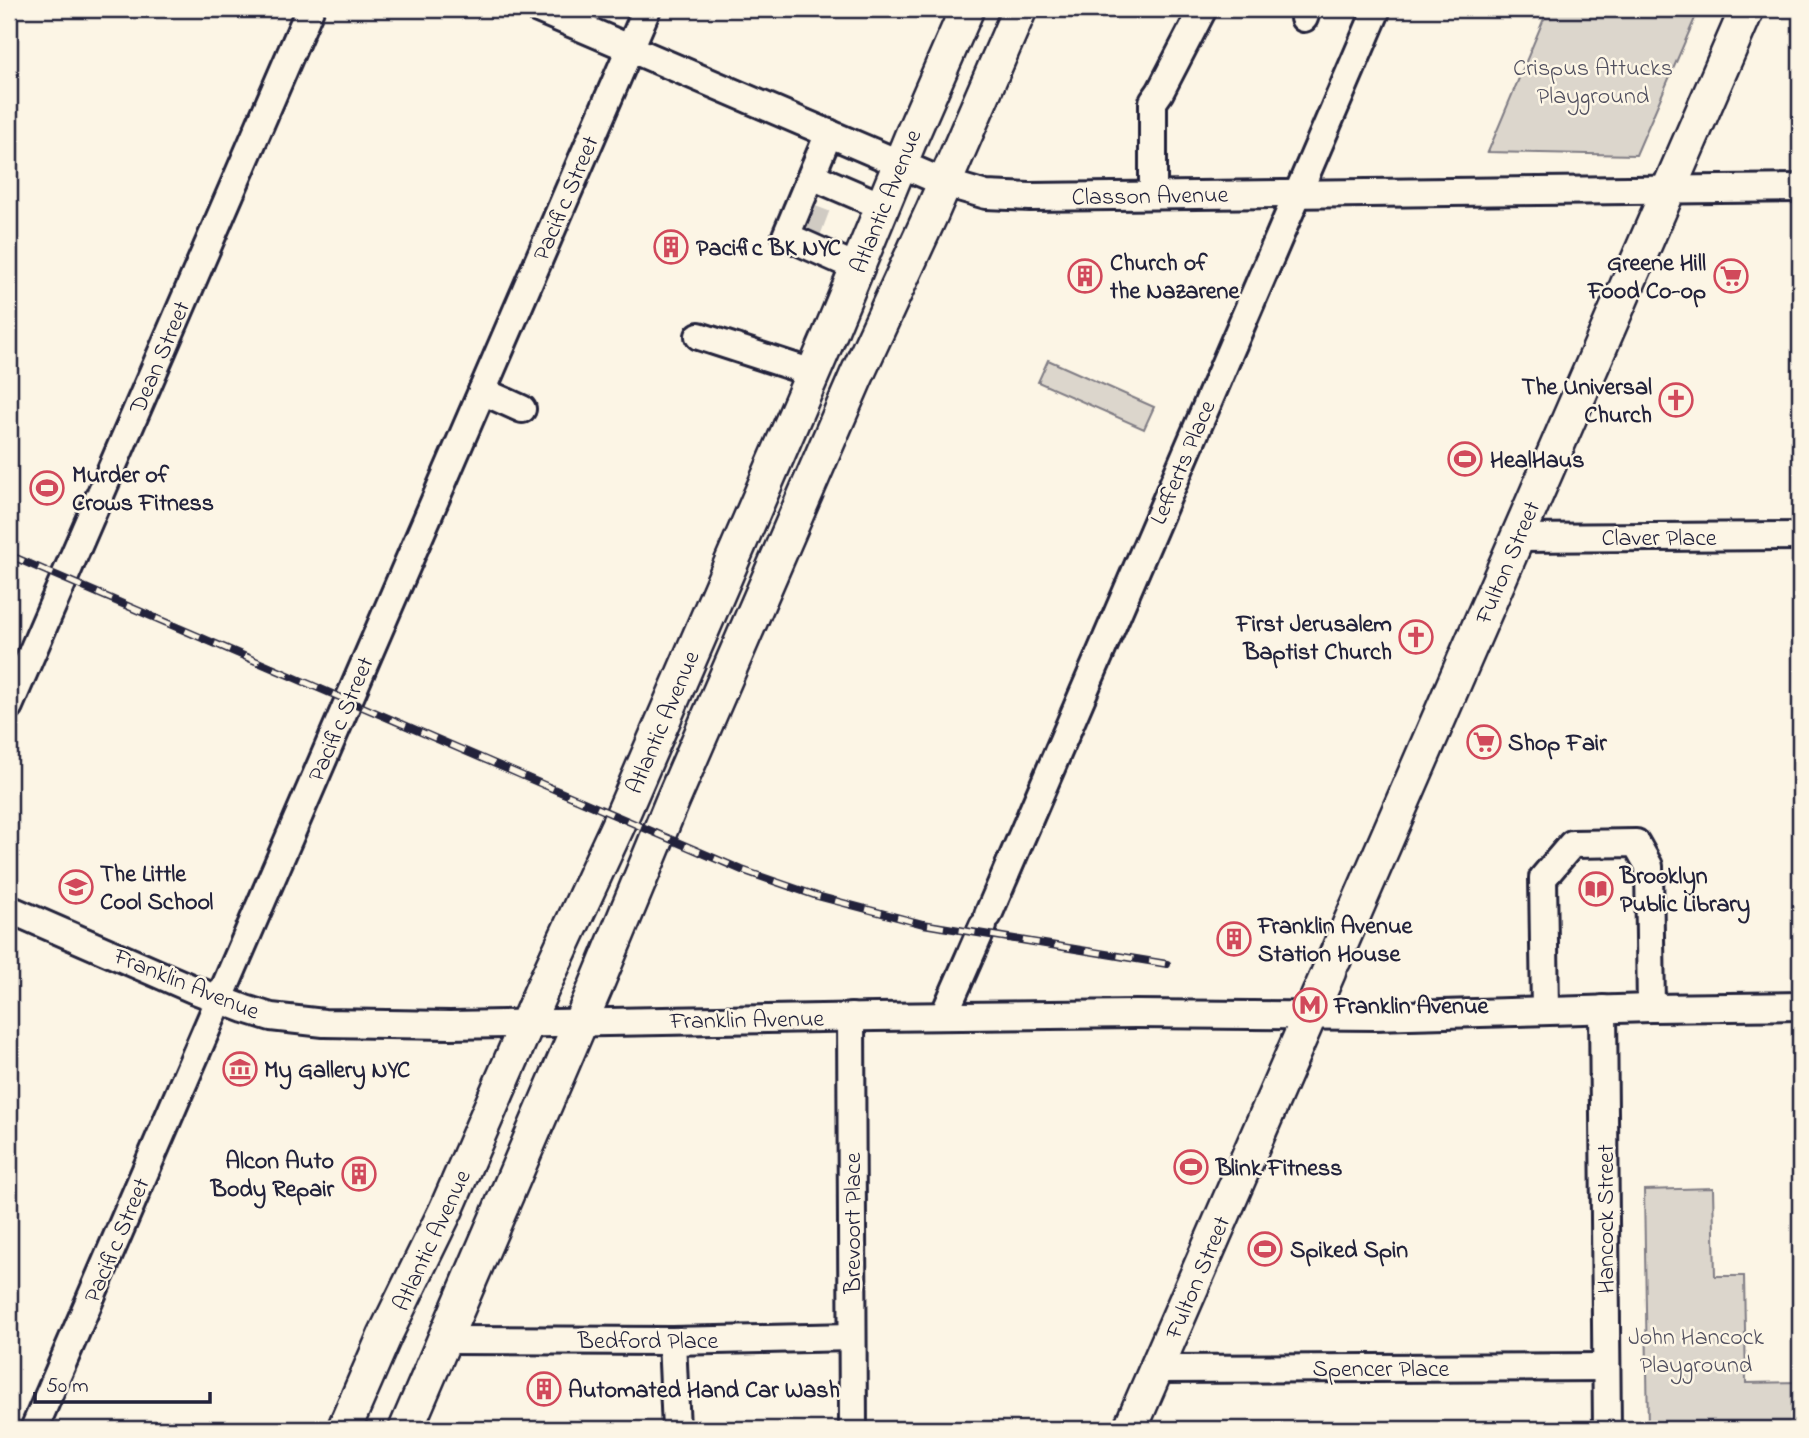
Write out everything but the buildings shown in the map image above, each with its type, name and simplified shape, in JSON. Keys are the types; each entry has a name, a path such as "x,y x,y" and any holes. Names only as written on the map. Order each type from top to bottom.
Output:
{"main road":[{"name":"Atlantic Avenue","path":"344,1429 380,1346 446,1210 618,825 859,268 900,163 967,9"},
{"name":"Atlantic Avenue","path":"406,1429 672,802 856,377 945,183 1020,9"},
{"name":"Fulton Street","path":"1130,1429 1747,9"}],"street":[{"name":"Dean Street","path":"9,706 310,9"},
{"name":"Classon Avenue","path":"538,9 945,183 975,193 999,197 1800,188"},
{"name":"Pacific Street","path":"34,1429 647,9"},
{"path":"1153,195 1153,102 1203,9"},
{"name":"Lefferts Place","path":"944,1016 1377,9"},
{"path":"827,186 830,133"},
{"path":"855,144 827,186 786,236 811,240 859,268"},
{"path":"827,186 883,206"},
{"path":"699,336 813,373"},
{"path":"482,391 522,409"},
{"name":"Claver Place","path":"1517,538 1800,536"},
{"path":"1545,1010 1543,878 1572,844 1636,843 1649,866 1651,1008"},
{"name":"Franklin Avenue","path":"9,909 219,999 271,1017 324,1023 527,1024 1122,1014 1374,1016 1800,1006"},
{"name":"Hancock Street","path":"1603,1009 1607,1429"},
{"name":"Brevoort Place","path":"851,1017 853,1429"},
{"name":"Bedford Place","path":"444,1340 672,1341 852,1337"},
{"path":"672,1341 676,1429"},
{"name":"Spencer Place","path":"1157,1369 1606,1367"}],"green space":[{"name":"Crispus Attucks Playground","path":"1548,9 1699,9 1636,155 1488,152"},
{"path":"1048,360 1154,407 1144,429 1038,382"},
{"name":"John Hancock Playground","path":"1713,1188 1715,1276 1744,1276 1746,1383 1800,1382 1800,1429 1648,1429 1644,1190"}],"tunnel":[{"path":"808,231 823,191"}],"railway":[{"path":"9,555 742,870 817,896 923,924 1167,964"}],"place":[{"name":"Pacific BK NYC","path":"671,247"},
{"name":"Church of the Nazarene","path":"1085,276"},
{"name":"Greene Hill Food Co-op","path":"1731,276"},
{"name":"The Universal Church","path":"1676,400"},
{"name":"HealHaus","path":"1465,459"},
{"name":"Murder of Crows Fitness","path":"47,488"},
{"name":"First Jerusalem Baptist Church","path":"1416,637"},
{"name":"Shop Fair","path":"1484,742"},
{"name":"The Little Cool School","path":"76,887"},
{"name":"Brooklyn Public Library","path":"1596,889"},
{"name":"Franklin Avenue Station House","path":"1234,939"},
{"name":"Franklin Avenue","path":"1310,1005"},
{"name":"My Gallery NYC","path":"240,1069"},
{"name":"Blink Fitness","path":"1191,1167"},
{"name":"Alcon Auto Body Repair","path":"359,1174"},
{"name":"Spiked Spin","path":"1265,1249"},
{"name":"Automated Hand Car Wash","path":"544,1389"}]}
